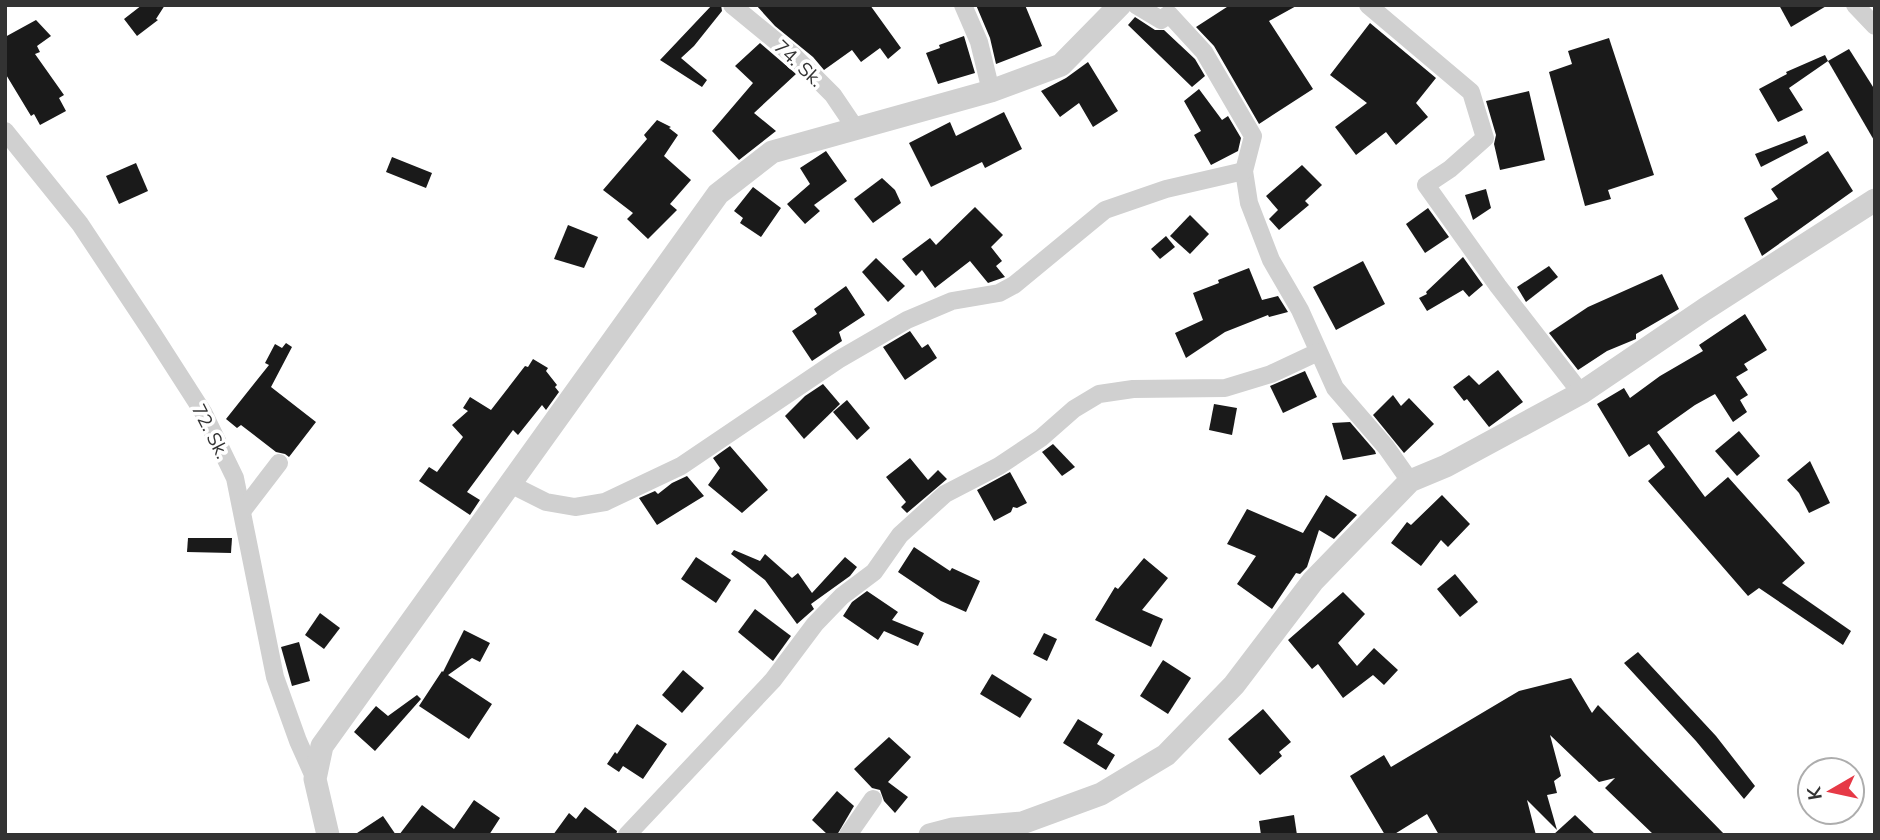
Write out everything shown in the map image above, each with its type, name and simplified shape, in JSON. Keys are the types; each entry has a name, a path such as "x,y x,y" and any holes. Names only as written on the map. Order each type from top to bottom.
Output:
{"street":[{"name":"74. Sk.","path":"732,5 794,56 833,95 856,129"},
{"path":"963,5 979,42 991,91"},
{"path":"328,835 315,779 322,746 508,483 718,194 772,152 991,91 1060,65 1120,5"},
{"path":"1136,5 1161,20 1169,14 1204,52 1252,136 1244,171 1249,203 1271,260 1300,310 1335,388 1386,447 1410,481"},
{"path":"1368,5 1471,92 1485,138 1450,169 1426,185 1498,286 1581,393"},
{"path":"1856,5 1875,26"},
{"name":"72. Sk.","path":"5,131 80,224 203,412 235,478 275,677 315,779"},
{"path":"508,483 546,502 575,507 605,502 681,466 838,360 908,320 951,301 999,293 1014,285 1105,210 1166,189 1244,171"},
{"path":"930,835 953,829 1022,823 1101,794 1167,755 1234,685 1313,581 1410,481 1446,466 1581,393 1705,309 1875,200"},
{"path":"627,835 774,680 815,624 842,596 874,572 900,535 945,494 999,466 1041,438 1074,409 1099,394 1133,389 1225,388 1271,374 1318,352"},
{"path":"243,510 279,463"},
{"path":"848,835 873,799"}],"building":[{"path":"142,5 165,5 156,19 158,20 137,36 124,19"},
{"path":"712,5 721,5 722,11 681,58 707,80 702,87 660,60"},
{"path":"756,5 870,5 901,48 888,59 880,48 861,62 852,50 824,70"},
{"path":"976,5 1025,5 1042,46 996,64 990,38"},
{"path":"1230,5 1298,5 1269,21 1313,89 1259,124 1214,46 1196,27"},
{"path":"1779,5 1828,5 1791,27"},
{"path":"1135,17 1155,30 1164,30 1195,59 1205,76 1192,87 1128,25"},
{"path":"36,20 51,36 37,46 40,52 35,54 64,95 59,98 66,111 40,125 34,114 31,116 5,73 5,37"},
{"path":"1370,23 1436,78 1416,103 1428,117 1396,145 1386,132 1356,155 1335,127 1367,103 1330,75"},
{"path":"964,36 975,73 938,84 926,53"},
{"path":"1609,38 1654,175 1608,190 1611,199 1585,206 1549,72 1572,64 1568,51"},
{"path":"760,43 796,74 754,113 776,131 739,160 712,131 753,83 735,66"},
{"path":"1849,49 1875,90 1875,142 1828,61"},
{"path":"1825,55 1828,61 1789,88 1803,110 1778,122 1759,89 1787,74 1786,72"},
{"path":"1088,62 1118,111 1093,127 1079,103 1060,117 1041,91"},
{"path":"1199,89 1222,120 1228,116 1241,138 1238,151 1211,165 1194,135 1201,131 1184,101"},
{"path":"1529,91 1545,160 1500,170 1494,144 1496,135 1486,101"},
{"path":"1004,112 1022,149 985,168 982,162 931,187 909,143 950,122 956,136"},
{"path":"657,120 671,127 669,128 678,135 664,156 691,180 670,204 677,210 648,239 627,219 633,213 603,190 647,139 644,135"},
{"path":"1805,135 1808,143 1761,167 1755,154"},
{"path":"826,151 847,181 814,205 820,211 805,224 787,204 810,184 800,168"},
{"path":"1828,151 1853,191 1762,256 1744,218 1778,199 1771,189"},
{"path":"392,157 432,173 426,188 386,172"},
{"path":"136,163 148,191 119,204 106,176"},
{"path":"1302,165 1322,185 1305,201 1309,205 1279,230 1269,219 1278,210 1266,196"},
{"path":"882,178 895,190 901,203 873,223 854,199"},
{"path":"753,187 781,208 761,237 740,223 743,218 734,211"},
{"path":"1486,189 1491,208 1473,220 1465,195"},
{"path":"975,207 1003,235 991,247 1002,261 996,266 1005,277 988,283 970,261 935,288 922,270 916,276 902,259 930,238 936,245"},
{"path":"1428,208 1449,237 1425,253 1406,224"},
{"path":"1190,215 1209,234 1190,254 1170,236"},
{"path":"568,225 598,237 584,268 554,259"},
{"path":"1166,236 1175,247 1160,259 1151,249"},
{"path":"1463,257 1483,285 1469,297 1463,290 1427,311 1419,298 1427,294 1426,292"},
{"path":"876,258 905,286 888,302 862,272"},
{"path":"1363,261 1385,304 1336,330 1313,287"},
{"path":"1549,266 1558,277 1526,302 1517,287"},
{"path":"1249,268 1262,300 1278,296 1288,312 1269,317 1268,315 1225,332 1186,358 1175,333 1203,320 1193,293"},
{"path":"1662,274 1679,309 1636,334 1636,339 1607,351 1578,370 1549,333 1588,307"},
{"path":"846,286 865,315 839,332 842,341 812,361 792,331 817,314 814,309"},
{"path":"1745,314 1767,350 1744,364 1748,370 1736,377 1748,395 1740,400 1747,412 1733,422 1715,394 1657,432 1705,497 1728,477 1805,563 1782,583 1851,631 1843,645 1759,588 1748,596 1648,481 1665,467 1649,444 1629,457 1597,404 1624,388 1630,398 1660,376 1703,351 1699,345"},
{"path":"910,331 922,348 928,344 937,358 905,380 883,347"},
{"path":"286,343 292,347 271,387 316,422 289,457 276,452 241,425 237,428 226,419 269,365 265,363 275,344 282,348"},
{"path":"533,359 548,368 546,371 559,392 546,410 542,405 518,435 513,430 467,492 480,500 470,515 419,481 429,467 437,472 463,437 452,425 468,411 463,408 470,397 491,410"},
{"path":"1498,370 1523,402 1489,427 1467,399 1464,401 1453,387 1469,375 1479,385"},
{"path":"1305,371 1317,397 1283,413 1270,386"},
{"path":"823,384 840,404 804,439 785,416 805,396"},
{"path":"1393,395 1401,406 1409,398 1434,424 1404,453 1373,415"},
{"path":"847,400 870,428 857,440 833,412"},
{"path":"1214,404 1237,408 1232,435 1209,430"},
{"path":"1350,422 1376,454 1343,460 1332,423"},
{"path":"1739,431 1760,456 1737,476 1715,451"},
{"path":"1053,444 1075,467 1062,476 1042,452"},
{"path":"730,446 768,490 742,513 708,485 720,468 713,458"},
{"path":"910,458 928,480 938,470 947,479 907,513 901,507 906,502 886,477"},
{"path":"1810,461 1830,503 1809,513 1799,493 1787,480"},
{"path":"1010,472 1027,503 1013,507 1011,512 994,521 977,490"},
{"path":"687,476 704,496 657,525 639,498 655,491 658,494"},
{"path":"1326,495 1357,515 1334,539 1319,530 1307,567 1300,574 1296,573 1272,609 1237,584 1256,556 1227,544 1247,509 1303,533"},
{"path":"1442,495 1470,524 1448,547 1441,540 1421,566 1391,543 1407,522 1411,525"},
{"path":"188,538 232,538 231,553 187,552"},
{"path":"914,547 950,571 952,568 980,581 966,612 941,601 898,572"},
{"path":"734,550 760,561 765,554 792,578 798,573 812,593 845,557 857,567 850,576 811,604 814,609 797,624 765,580 731,554"},
{"path":"696,557 731,580 716,603 681,579"},
{"path":"1144,558 1168,578 1142,610 1163,619 1151,647 1095,620 1115,587 1118,589"},
{"path":"1455,574 1478,602 1460,617 1437,589"},
{"path":"867,591 898,612 892,620 924,633 918,646 884,631 878,640 843,616 852,602"},
{"path":"1343,592 1365,614 1338,643 1357,666 1374,648 1398,670 1384,685 1373,675 1343,698 1318,664 1312,669 1288,640"},
{"path":"755,609 791,636 773,661 738,632"},
{"path":"320,613 340,628 324,649 305,635"},
{"path":"464,630 490,643 480,662 472,658 448,675 492,704 469,739 419,706 443,672"},
{"path":"1044,633 1057,639 1047,661 1033,654"},
{"path":"299,642 310,681 292,686 281,647"},
{"path":"1638,652 1716,736 1755,786 1744,799 1696,741 1624,663"},
{"path":"1163,660 1191,678 1168,714 1140,696"},
{"path":"683,670 704,688 682,713 662,695"},
{"path":"992,674 1032,699 1020,718 980,694"},
{"path":"1571,678 1592,713 1598,705 1725,835 1654,835 1605,788 1615,778 1599,782 1550,735 1561,776 1554,781 1557,793 1547,795 1557,830 1527,800 1536,835 1439,835 1427,814 1393,835 1385,835 1350,776 1384,755 1391,767 1519,691"},
{"path":"417,695 421,699 375,751 354,732 376,706 388,716"},
{"path":"1263,709 1291,742 1279,752 1282,756 1260,775 1228,739"},
{"path":"1078,719 1103,734 1097,744 1115,755 1106,770 1063,743"},
{"path":"637,724 667,744 643,779 623,766 619,772 607,764"},
{"path":"889,737 911,757 888,782 908,797 895,813 884,801 880,790 872,788 854,769"},
{"path":"837,791 854,806 837,835 828,835 812,820"},
{"path":"474,800 500,818 489,835 399,835 422,805 454,829"},
{"path":"585,807 617,831 616,835 553,835 569,813 576,819"},
{"path":"1294,815 1297,835 1261,835 1259,821"},
{"path":"1575,815 1596,835 1553,835"},
{"path":"383,816 396,835 354,835"}]}
